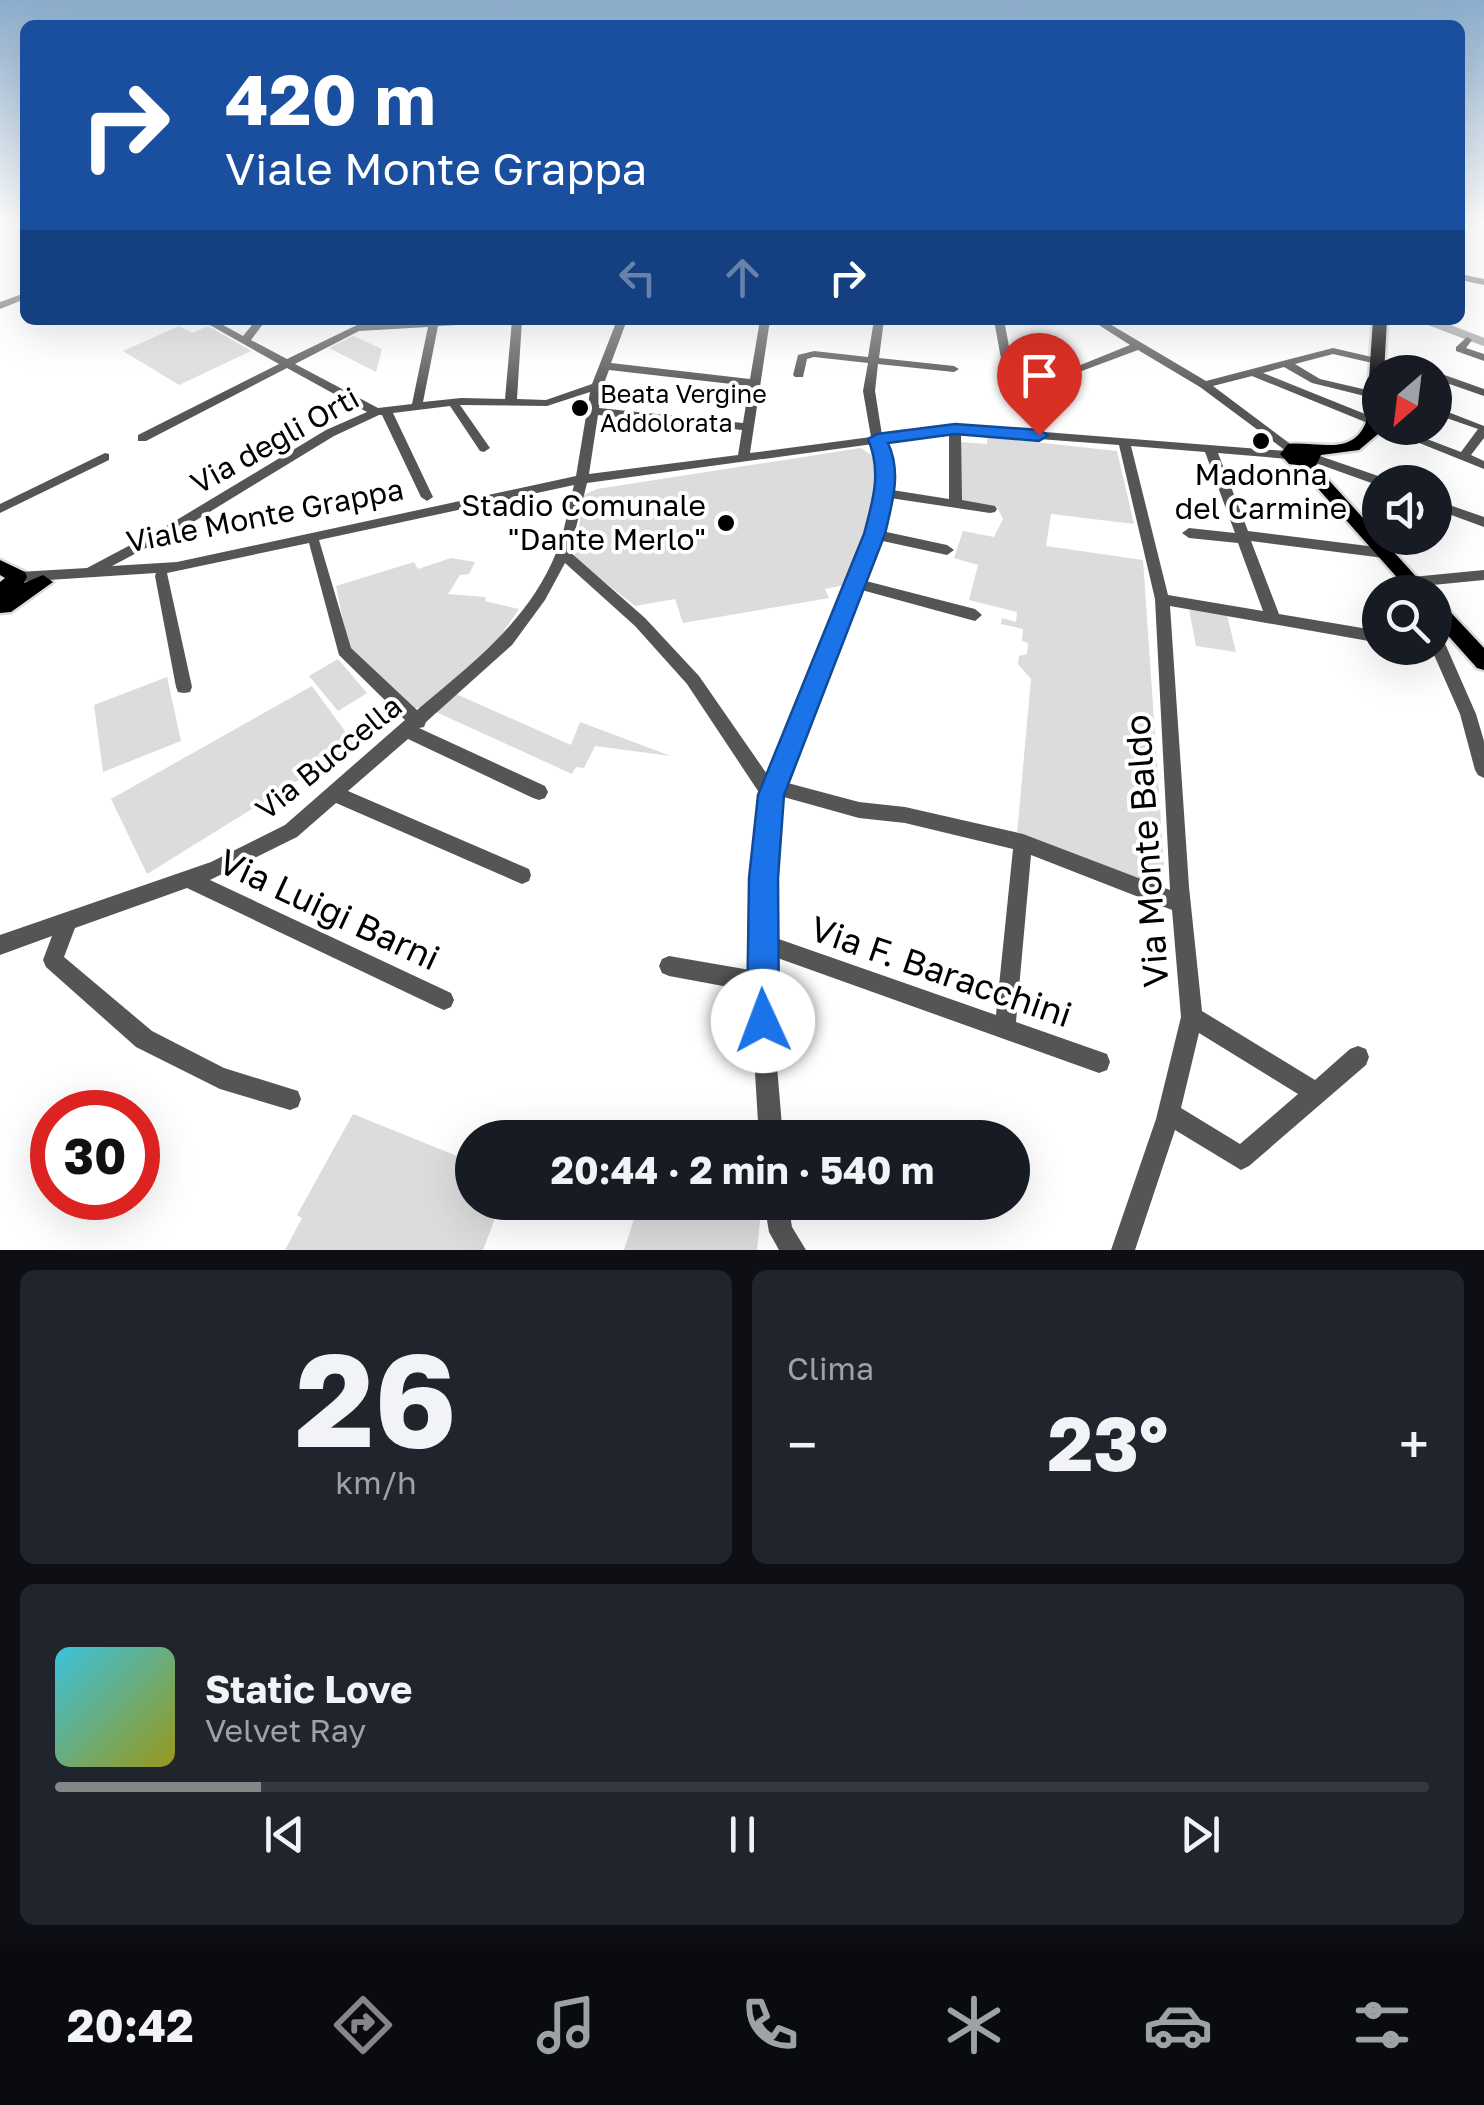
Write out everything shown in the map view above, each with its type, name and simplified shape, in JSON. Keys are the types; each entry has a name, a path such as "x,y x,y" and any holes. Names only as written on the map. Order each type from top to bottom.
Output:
{"main road":[{"path":"1380,325 1383,355"},
{"path":"1385,355 1388,325"},
{"path":"1303,455 1362,442"},
{"path":"1303,455 1337,459 1372,445"},
{"path":"1303,455 1362,526"},
{"path":"1386,555 1403,575"},
{"path":"1,604 17,587 6,574"},
{"path":"1,604 43,582"},
{"path":"1452,627 1484,662"}],"street":[{"path":"216,325 380,411 427,498"},
{"path":"245,340 257,325"},
{"path":"142,438 356,325"},
{"path":"417,406 434,325"},
{"path":"511,400 517,325"},
{"name":"Via Buccella","path":"0,945 188,880 292,831 507,641 540,596 564,552 581,483 597,386 620,325"},
{"path":"743,459 764,325"},
{"path":"770,1120 760,982 772,791 874,534 885,492 886,460 877,439 870,391 879,325"},
{"path":"1001,325 1007,367 1079,369 1138,346"},
{"path":"1104,325 1204,385 1303,455 1362,474"},
{"path":"1461,384 1484,359 1460,349 1467,340"},
{"path":"1204,385 1333,352 1362,360"},
{"path":"799,376 802,357 814,354 954,369"},
{"path":"1288,365 1316,381 1362,392"},
{"path":"605,366 754,383"},
{"path":"1256,374 1362,417"},
{"path":"1452,381 1484,393"},
{"name":"Via degli Orti","path":"84,574 175,527 330,433 380,411 453,402 546,402 597,386"},
{"path":"453,402 484,448"},
{"path":"593,412 748,427"},
{"path":"1452,417 1480,428 1463,457"},
{"path":"955,429 956,504"},
{"name":"Viale Monte Grappa","path":"6,574 84,574 177,567 564,482 581,483 955,429 1303,455"},
{"name":"Via Monte Baldo","path":"1124,442 1162,599 1192,1016 1169,1113 1124,1250"},
{"path":"1433,445 1484,465"},
{"path":"1210,448 1273,618"},
{"path":"1353,455 1362,471"},
{"path":"0,509 105,456"},
{"name":"Viale Monte Grappa","path":"6,574 43,582 131,581 563,490 581,483"},
{"path":"885,492 990,509"},
{"path":"1452,510 1484,522"},
{"path":"1189,532 1362,550"},
{"path":"874,534 946,550"},
{"name":"Viale Monte Grappa","path":"315,544 344,651 413,727 539,792"},
{"path":"564,552 640,622 693,680 772,791 859,810 906,815 1023,843 1181,904"},
{"path":"162,576 184,687"},
{"path":"1452,579 1484,576"},
{"path":"854,583 974,615"},
{"path":"1162,599 1362,633"},
{"path":"1446,665 1468,714 1484,770"},
{"path":"336,794 522,875"},
{"path":"1005,1029 1023,843"},
{"name":"Via Luigi Barni","path":"188,880 444,1000"},
{"path":"68,922 53,960 144,1040 220,1078 290,1100"},
{"name":"Via F. Baracchini","path":"762,943 1099,1062"},
{"path":"669,966 760,982"},
{"path":"1192,1016 1316,1092"},
{"path":"1169,1113 1241,1158 1358,1056"}],"shaded area":[{"path":"179,326 192,333 208,326 251,351 179,385 123,351"},
{"path":"353,336 382,349 376,372 329,348"},
{"path":"987,437 1117,451 1134,524 1051,514 1046,546 1143,560 1164,866 1141,879 1017,834 1031,679 1018,664 1019,656 1027,654 1028,643 1022,641 1023,629 1001,624 1002,618 1016,622 1017,612 969,600 978,565 954,558 963,531 994,537 1003,519 997,507 960,502 960,442 987,444"},
{"name":"Stadio Comunale \"Dante Merlo\"","path":"861,448 883,463 879,495 867,536 845,585 825,589 829,598 683,623 675,599 635,606 574,558 584,495 597,489"},
{"path":"451,558 475,562 469,574 460,575 448,594 486,597 485,601 519,609 499,638 428,705 414,709 348,645 336,586 414,562 418,569"},
{"path":"1189,609 1227,615 1236,652 1196,646"},
{"path":"338,659 367,693 338,711 309,676"},
{"path":"167,677 181,741 103,772 94,705"},
{"path":"312,686 355,745 147,874 111,799"},
{"path":"456,694 571,745 580,722 671,756 595,746 584,768 576,767 572,774 436,712"},
{"path":"353,1114 455,1155 455,1220 494,1220 483,1250 285,1250 302,1218 297,1215"},
{"path":"634,1220 760,1220 757,1250 624,1250"}],"waterway":[{"path":"1439,325 1484,342"}],"place":[{"name":"Beata Vergine Addolorata","path":"580,408"},
{"name":"Madonna del Carmine","path":"1261,441"},
{"name":"Stadio Comunale \"Dante Merlo\"","path":"726,523"}],"route":[{"path":"763,1021 760,982 771,795 874,534 885,492 886,460 877,439 955,429 1039,435"}]}
